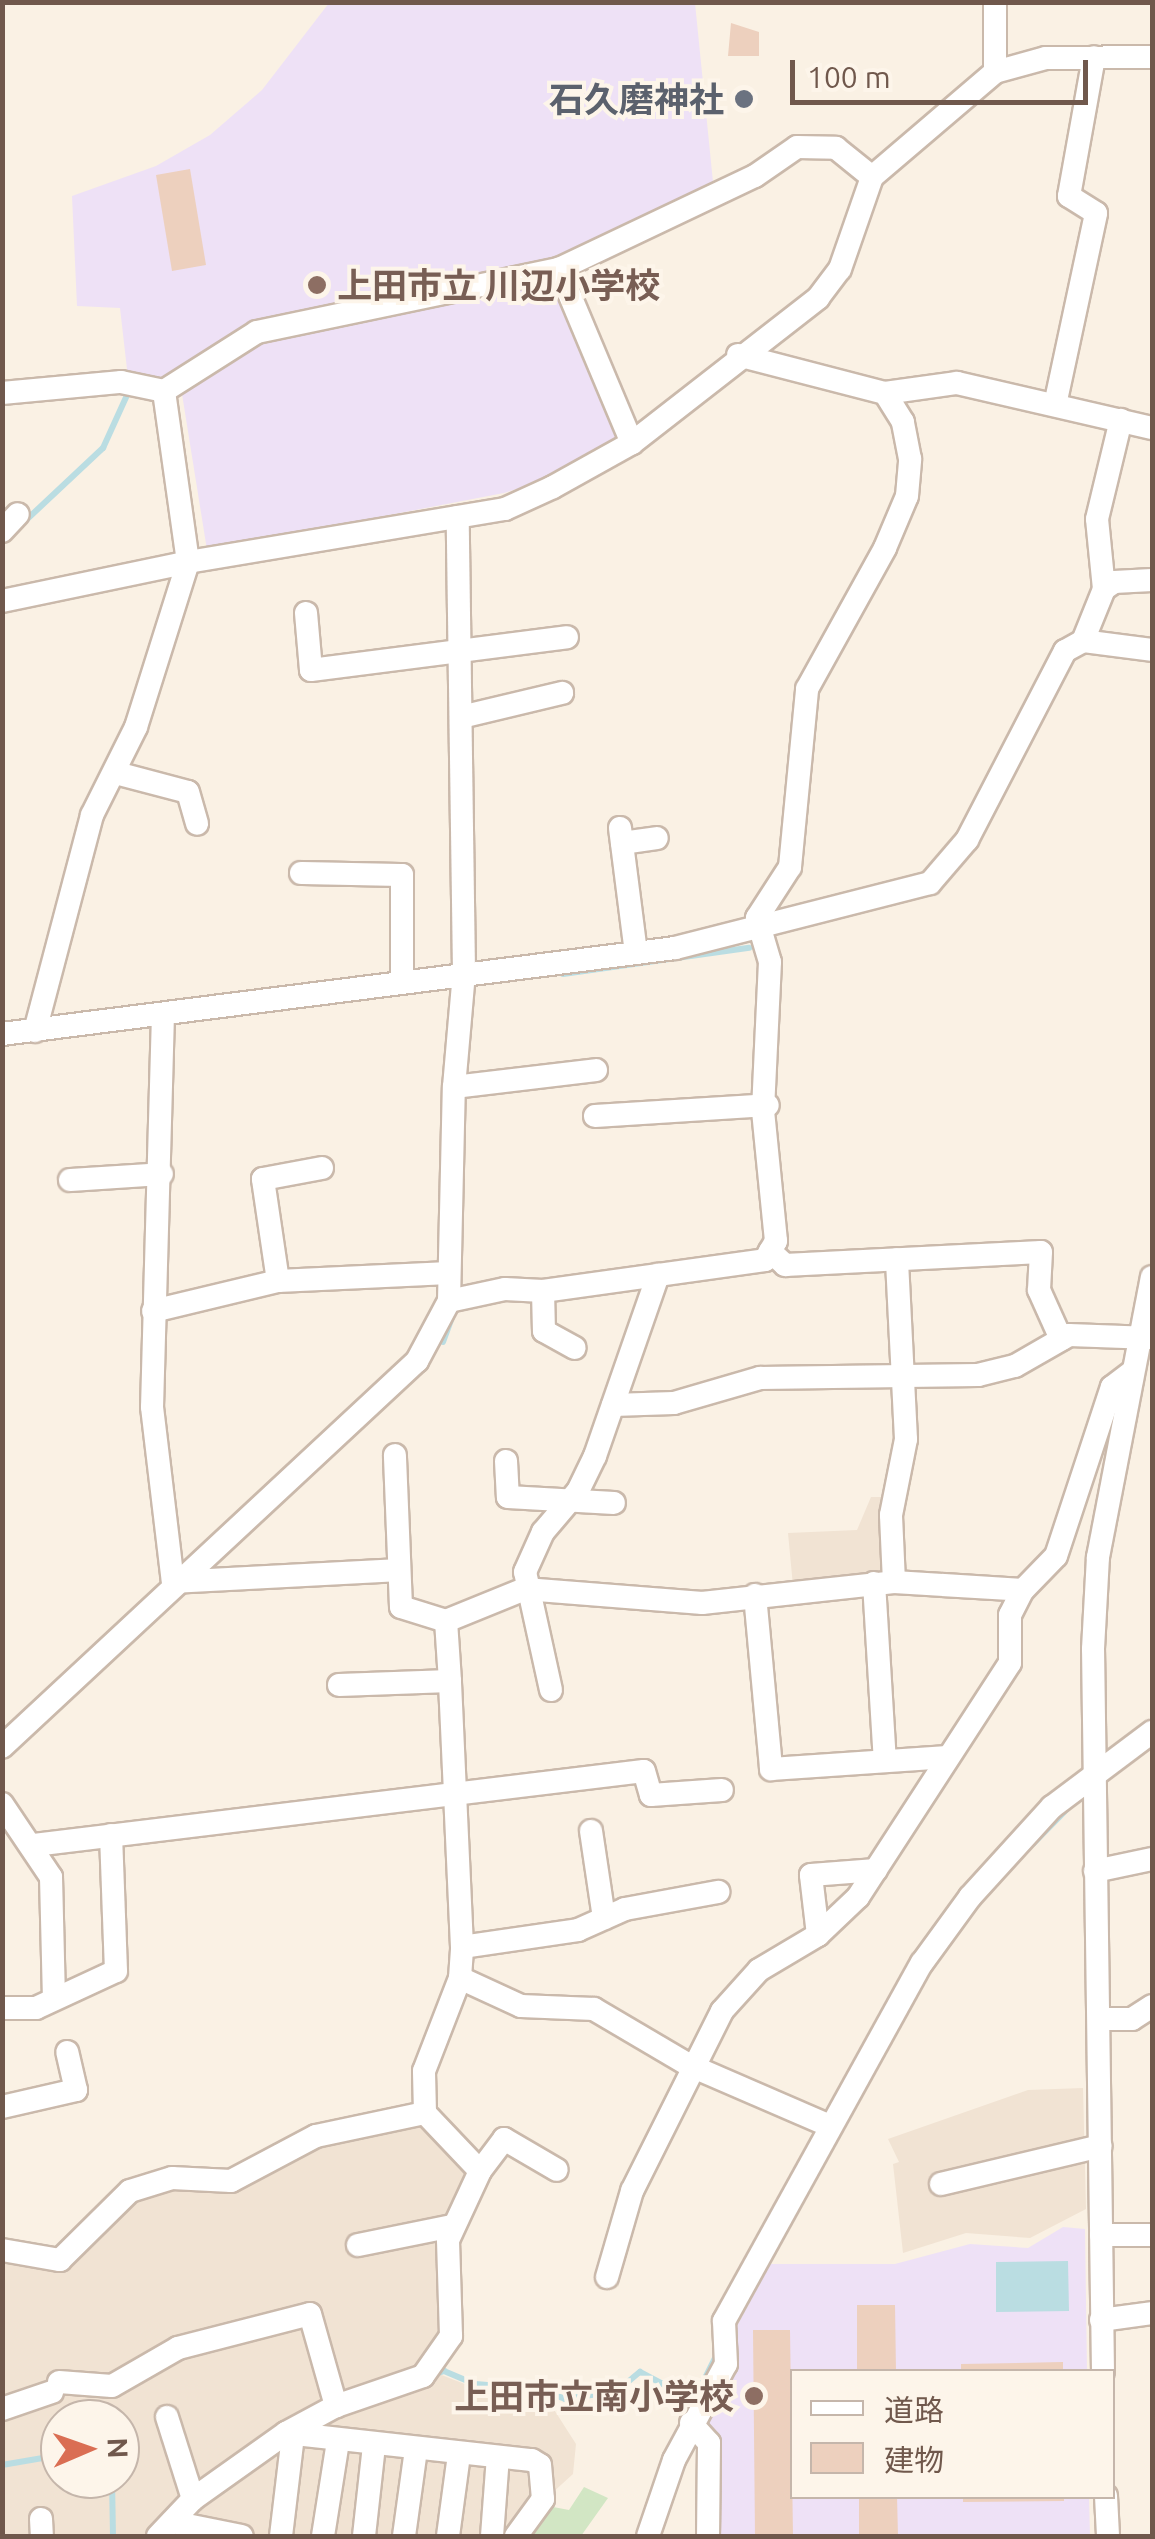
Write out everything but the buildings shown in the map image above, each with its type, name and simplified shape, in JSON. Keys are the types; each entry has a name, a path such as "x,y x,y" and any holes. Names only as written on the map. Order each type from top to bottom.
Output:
{"street":[{"path":"995,72 996,2"},
{"path":"1056,405 1096,213 1069,196 1094,57"},
{"path":"2,600 188,562 504,509 632,443 738,355 833,284 872,177 995,72 1046,58 1152,57"},
{"path":"2,393 121,382 164,391 257,332 560,270 755,176 798,147 836,148 872,177"},
{"path":"560,270 632,443"},
{"path":"738,355 885,393 957,383 1152,428"},
{"path":"35,1031 92,815 116,772 188,562 164,391"},
{"path":"449,1302 505,1289 543,1291 764,1260 776,1241 763,1110 768,1105 770,962 757,918 790,867 807,689 907,496 910,459 903,422 885,393"},
{"path":"2,1034 636,952 759,930 930,882 967,840 1053,666 1083,642 1104,589 1096,520 1120,420"},
{"path":"2,1747 174,1582 417,1361 449,1302 462,1086 464,972 458,517"},
{"path":"1104,589 1114,582 1152,580"},
{"path":"306,613 311,670 567,637"},
{"path":"1083,642 1152,650"},
{"path":"461,717 562,693"},
{"path":"116,772 188,792 197,824"},
{"path":"636,952 621,835 657,838"},
{"path":"301,873 402,875 402,981"},
{"path":"163,1014 162,1174 153,1311 152,1407 174,1582"},
{"path":"462,1086 596,1070"},
{"path":"594,1116 768,1105"},
{"path":"278,1281 263,1179 322,1168"},
{"path":"70,1180 162,1174"},
{"path":"770,1251 785,1265 1041,1252 1039,1290 1060,1339"},
{"path":"885,1761 884,1582 891,1516 906,1439 897,1259"},
{"path":"153,1311 278,1281 450,1273"},
{"path":"552,1690 525,1589 542,1532 578,1491 613,1406 658,1275"},
{"path":"1103,2369 1099,2019 1090,1776 1098,1558 1133,1371 1146,1337 1152,1277"},
{"path":"543,1291 544,1331 575,1348"},
{"path":"613,1406 674,1403 760,1378 1000,1371 1060,1339 1146,1337"},
{"path":"394,1455 400,1608 446,1620 525,1589 702,1603 884,1582 1023,1590 1036,1584 1056,1556 1112,1388 1133,1371"},
{"path":"506,1462 508,1497 614,1504"},
{"path":"174,1582 398,1570"},
{"path":"607,2278 632,2191 689,2065 722,2011 759,1970 842,1916 876,1870 1010,1663 1010,1615 1023,1590"},
{"path":"755,1594 771,1769 948,1757"},
{"path":"446,1620 462,1948 460,1978 424,2071 426,2113 480,2171"},
{"path":"339,1684 450,1681"},
{"path":"648,2536 691,2424 726,2364 724,2320 922,1963 970,1897 1090,1776 1152,1732"},
{"path":"34,1846 644,1771 651,1795 722,1790"},
{"path":"2,1804 34,1846 51,1878 54,1999"},
{"path":"591,1831 604,1918"},
{"path":"2,2008 36,2008 116,1971 111,1835"},
{"path":"1095,1871 1152,1860"},
{"path":"818,1935 812,1875 876,1870"},
{"path":"462,1948 578,1930 668,1898 718,1892"},
{"path":"460,1978 521,2006 594,2010 689,2065 830,2126"},
{"path":"1099,2019 1132,2018 1152,2006"},
{"path":"2,2108 76,2090 67,2052"},
{"path":"2,2250 60,2260 130,2191 172,2178 231,2182 316,2136 426,2113"},
{"path":"165,2529 193,2500 290,2434 336,2406 408,2383 439,2360 452,2336 452,2226 480,2171 504,2139 557,2170"},
{"path":"942,2184 1101,2146"},
{"path":"358,2245 452,2226"},
{"path":"1101,2235 1152,2234"},
{"path":"1101,2320 1152,2313"},
{"path":"2,2409 56,2387 112,2386 178,2348 310,2314 336,2406"},
{"path":"166,2417 193,2500"},
{"path":"691,2424 710,2443 708,2536"},
{"path":"290,2434 540,2465 543,2500 516,2536"},
{"path":"281,2536 290,2434"},
{"path":"323,2536 338,2441"},
{"path":"364,2536 374,2445"},
{"path":"404,2536 416,2450"},
{"path":"448,2536 458,2455"},
{"path":"492,2536 498,2457"},
{"path":"1106,2499 1108,2536"},
{"path":"165,2529 242,2536"}],"shaded area":[{"name":"上田市立 川辺小学校","path":"329,3 695,3 713,182 564,259 622,438 551,478 504,493 207,550 182,394 128,378 120,308 77,306 72,196 156,166 210,135 262,90"},
{"path":"871,1497 887,1497 885,1579 793,1586 788,1533 857,1530"},
{"path":"1083,2088 1086,2209 1030,2238 966,2233 903,2253 893,2164 899,2162 888,2139 1028,2090"},
{"path":"423,2122 471,2169 451,2223 447,2335 418,2371 283,2424 196,2480 148,2536 3,2536 3,2258 48,2269 131,2200 170,2186 226,2189 310,2145"},
{"name":"上田市立南小学校","path":"1063,2227 1085,2229 1087,2369 790,2369 790,2499 1089,2499 1090,2536 713,2536 701,2420 731,2337 770,2264 895,2264 970,2244 1028,2248"},
{"path":"439,2374 475,2388 533,2395 553,2408 576,2444 573,2474 551,2494 528,2536 175,2536 218,2493 277,2450 358,2407 410,2392"}],"green space":[{"path":"584,2487 608,2498 581,2536 528,2536 548,2506 569,2510"}],"water":[{"path":"1068,2261 1069,2311 996,2312 996,2262"}],"waterway":[{"path":"23,523 103,448 127,395"},
{"path":"563,974 749,948"},
{"path":"443,1342 454,1312"},
{"path":"1033,1844 1068,1808"},
{"path":"689,2410 717,2354"},
{"path":"436,2374 444,2371 475,2384 538,2389 565,2399 617,2391 640,2372 693,2400"},
{"path":"2,2465 40,2458"},
{"path":"112,2499 113,2536"}],"place":[{"name":"石久磨神社","path":"744,99"},
{"name":"上田市立 川辺小学校","path":"317,285"},
{"name":"上田市立南小学校","path":"754,2396"}]}
